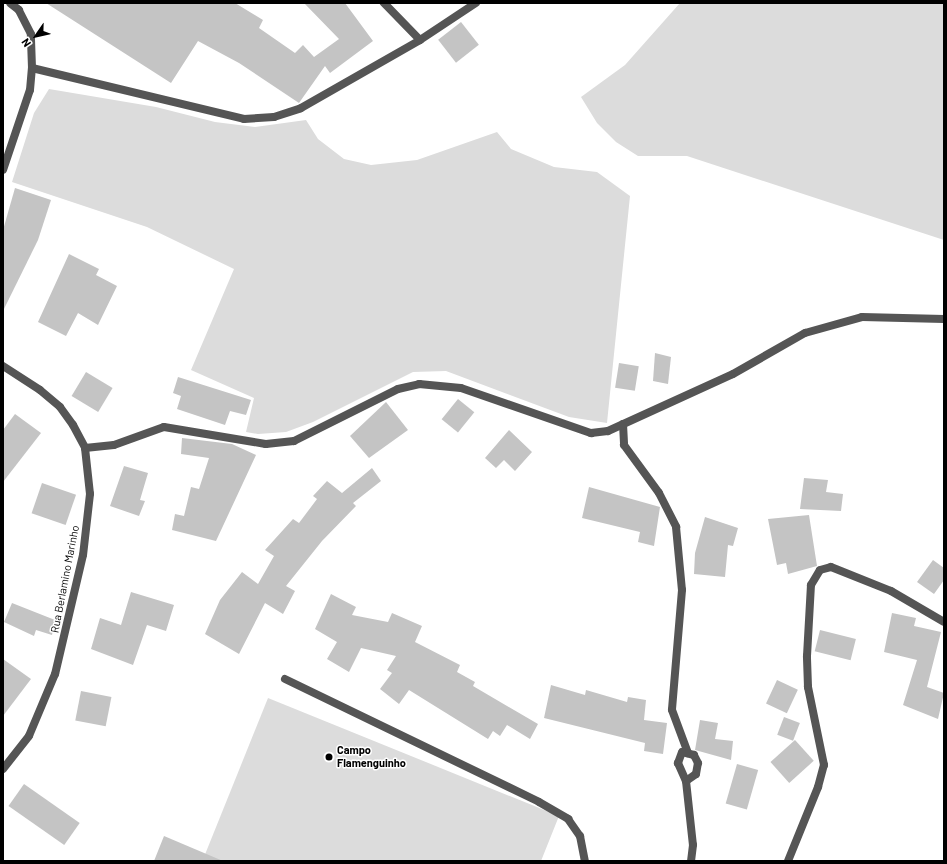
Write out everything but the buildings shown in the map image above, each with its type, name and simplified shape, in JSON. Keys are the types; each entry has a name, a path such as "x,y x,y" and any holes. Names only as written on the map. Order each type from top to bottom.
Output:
{"street":[{"path":"3,170 30,90 32,68 31,34 21,6 10,3"},
{"path":"384,3 420,40"},
{"path":"32,68 244,119 274,117 302,108 420,40 476,3"},
{"path":"3,147 12,144"},
{"path":"85,448 114,445 164,427 266,444 294,441 398,389 419,384 460,388 592,433 624,424 733,374 805,333 862,317 944,319"},
{"name":"Rua Berlamino Marinho","path":"3,366 40,390 60,407 85,448 89,511 83,555 66,636 55,674 29,736 3,769"},
{"path":"624,424 624,445 660,493 676,527 682,590 672,710 688,753"},
{"path":"788,861 818,786 824,765 808,687 807,656 811,584 820,570 831,567 891,591 944,622"},
{"path":"285,679 539,802 568,819 580,836 585,861"},
{"path":"686,781 692,779 698,770 694,755 682,752 678,763 686,781 693,845 691,861"}],"shaded area":[{"path":"680,3 944,3 944,240 687,156 638,156 616,142 597,123 581,97 625,65"},
{"path":"49,89 156,107 215,122 255,127 306,120 318,139 344,159 371,165 417,160 497,132 511,149 554,167 597,172 630,196 607,423 569,417 446,371 413,372 313,422 286,432 258,434 246,432 254,398 191,370 234,269 147,227 12,182 34,113"},
{"name":"Campo Flamenguinho","path":"268,698 559,816 541,861 215,861 204,857"}],"place":[{"name":"Campo Flamenguinho","path":"329,757"}]}
